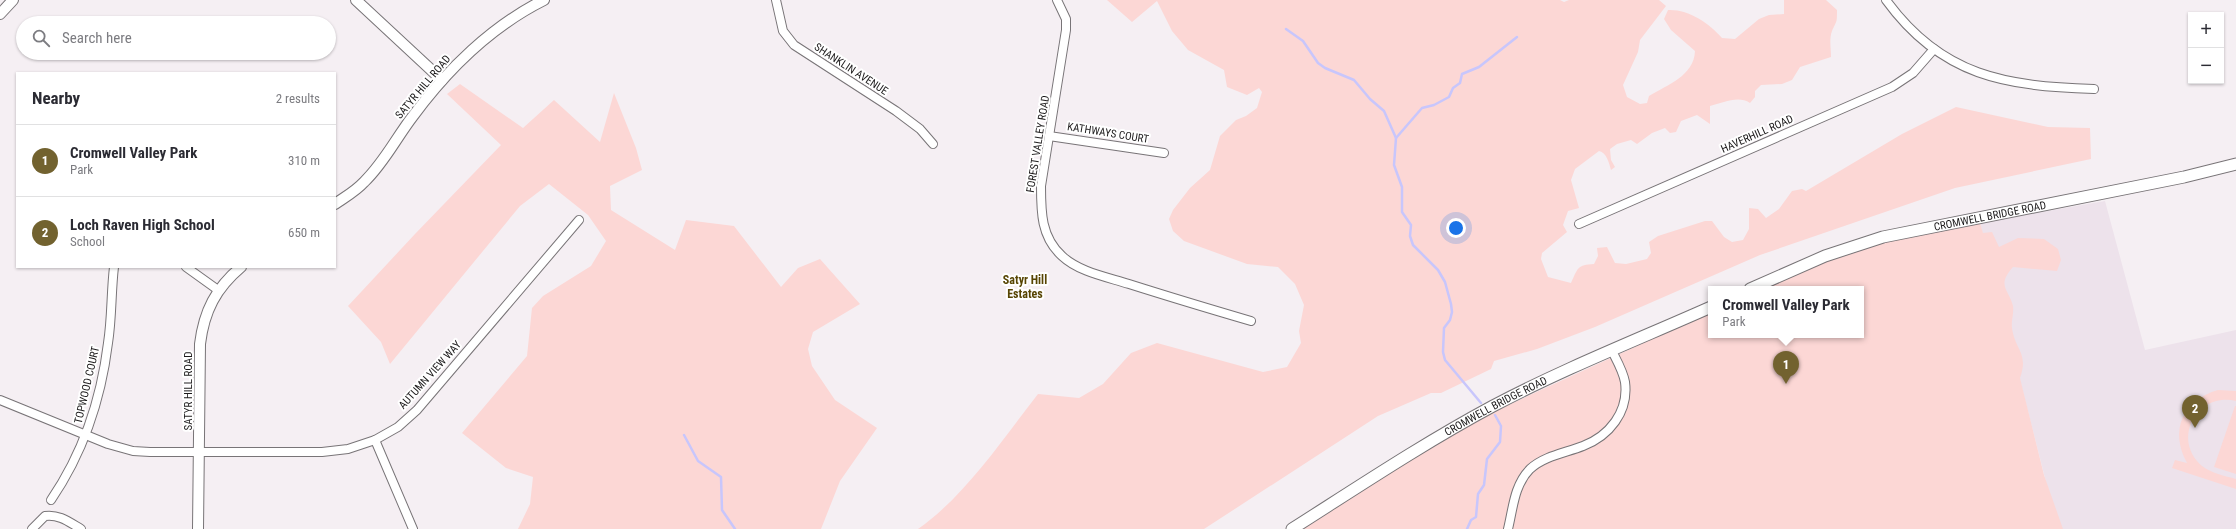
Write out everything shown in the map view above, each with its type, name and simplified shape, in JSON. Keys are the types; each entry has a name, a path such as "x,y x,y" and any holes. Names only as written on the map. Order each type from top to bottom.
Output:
{"main road":[{"name":"CROMWELL BRIDGE ROAD","path":"1757,286 1825,256 1883,237 2184,177 2236,164"},
{"name":"CROMWELL BRIDGE ROAD","path":"1292,529 1382,471 1476,415 1529,388 1708,308"}],"street":[{"path":"0,14 13,0"},
{"path":"356,0 442,80"},
{"name":"SATYR HILL ROAD","path":"336,203 357,189 372,174 413,116 442,80 487,38 521,13 544,0"},
{"name":"SHANKLIN AVENUE","path":"776,0 783,30 791,42 896,111 920,129 933,144"},
{"name":"FOREST VALLEY ROAD","path":"1057,0 1066,19 1066,30 1041,186 1041,212 1044,227 1055,248 1062,257 1087,271 1251,321"},
{"path":"1886,0 1911,29 1934,49 1973,71 2004,80 2042,87 2094,88"},
{"name":"HAVERHILL ROAD","path":"1579,224 1892,87 1913,73 1934,49"},
{"name":"KATHWAYS COURT","path":"1049,136 1164,153"},
{"name":"AUTUMN VIEW WAY","path":"0,400 86,436 133,451 322,452 348,449 375,440 398,427 417,410 579,220"},
{"name":"TOPWOOD COURT","path":"51,500 70,470 86,436 106,363 114,268"},
{"path":"187,268 218,290"},
{"name":"SATYR HILL ROAD","path":"198,529 200,344 205,316 218,290 240,268"},
{"path":"1508,529 1518,488 1522,478 1530,469 1540,461 1594,441 1604,435 1618,417 1623,406 1625,383 1612,351"},
{"path":"375,440 413,529"},
{"path":"32,529 45,516 52,515 58,516 82,529"}],"shaded area":[{"path":"1107,0 1560,0 1564,2 1569,0 1659,0 1666,6 1640,40 1638,52 1623,85 1627,97 1640,104 1647,103 1649,96 1678,79 1690,67 1693,60 1695,51 1671,30 1664,19 1668,10 1676,10 1690,14 1711,27 1722,38 1735,39 1759,19 1769,15 1784,14 1784,0 1826,0 1837,10 1837,17 1832,31 1830,44 1831,57 1800,67 1792,80 1782,84 1761,85 1755,91 1755,97 1750,103 1735,100 1710,106 1710,124 1697,115 1681,121 1676,132 1670,133 1665,128 1652,133 1637,144 1631,140 1617,144 1610,149 1611,160 1615,167 1611,170 1606,156 1599,151 1575,169 1571,180 1579,208 1568,211 1563,225 1567,232 1542,253 1541,259 1548,277 1571,283 1581,266 1594,264 1598,256 1597,248 1607,247 1615,263 1626,264 1647,259 1651,253 1649,242 1658,236 1705,221 1712,221 1724,237 1732,242 1743,240 1749,229 1749,208 1758,209 1766,218 1779,209 1792,191 1802,189 1806,191 1902,134 1956,107 2048,127 2090,128 2091,159 1955,188 1760,255 1595,327 1537,349 1494,361 1491,369 1441,393 1431,393 1378,416 1204,529 918,529 935,516 967,484 997,448 1038,394 1079,398 1103,384 1131,353 1157,343 1263,372 1287,367 1301,343 1299,331 1304,305 1295,284 1278,267 1247,264 1184,241 1173,231 1169,219 1173,210 1190,188 1210,170 1220,136 1236,120 1246,116 1257,108 1262,92 1259,88 1247,95 1227,87 1224,70 1188,50 1172,31 1157,1 1132,22"},
{"path":"460,84 523,128 554,100 600,142 614,93 636,148 642,170 610,186 611,210 675,250 686,220 734,226 781,287 798,268 820,259 860,304 813,332 808,349 812,366 835,400 877,428 840,481 821,529 518,529 530,504 533,477 506,468 462,433 527,356 532,308 543,296 591,266 606,241 588,215 549,184 520,206 390,364 381,342 348,306 501,145 447,94"},
{"path":"2105,201 2145,350 2236,330 2236,529 2058,529 1980,223"},
{"path":"1980,223 1983,233 1992,232 1999,247 2018,238 2044,239 2058,249 2061,260 2057,271 2013,267 2008,273 2004,283 2013,306 2012,325 2016,342 2022,357 2023,363 2020,378 2044,475 2063,529 1300,529 1385,474 1480,418 1708,313 1708,338 1864,338 1864,286 1769,286 1828,260 1871,245"},
{"path":"2218,390 2236,391 2236,401 2222,400 2210,404 2200,410 2193,420 2189,431 2189,443 2193,455 2202,466 2214,472 2236,479 2236,489 2172,468 2175,460 2187,463 2179,439 2183,418 2188,409 2196,401"},
{"path":"2236,406 2236,474 2214,467"}],"waterway":[{"path":"1286,29 1303,41 1318,63 1325,68 1354,80 1370,99 1384,111 1396,138 1394,165 1402,187 1402,212 1411,225 1410,236 1413,245 1438,270 1445,282 1451,304 1452,312 1450,320 1444,328 1443,352 1445,360 1481,403"},
{"path":"1396,138 1422,108 1434,105 1449,97 1453,88 1460,83 1462,74 1479,67 1517,37"},
{"path":"1467,529 1471,520 1476,517 1478,494 1484,485 1487,459 1500,442 1501,426 1495,415"},
{"path":"684,435 698,461 721,477 722,510 735,529"}],"place":[{"name":"Cromwell Valley Park","path":"1786,384"},
{"name":"Loch Raven High School","path":"2195,428"}],"district":[{"name":"Satyr Hill Estates","path":"1025,287"}]}
